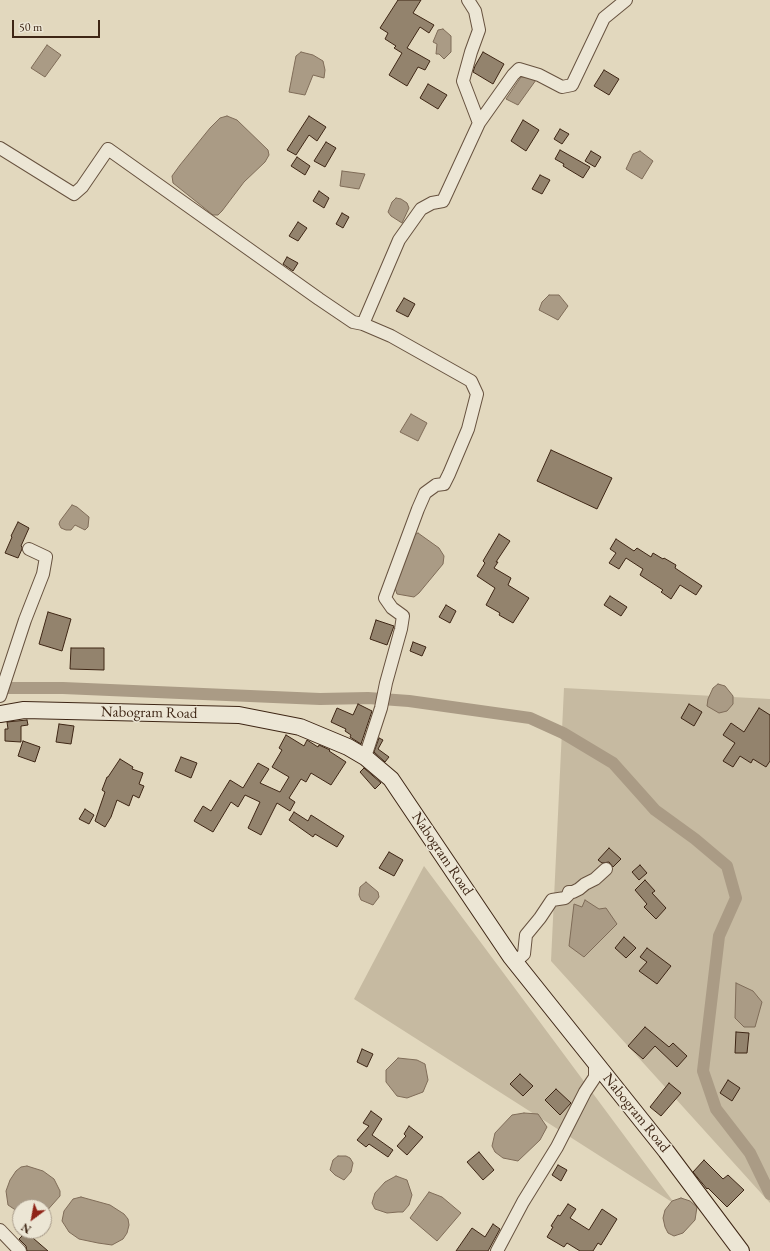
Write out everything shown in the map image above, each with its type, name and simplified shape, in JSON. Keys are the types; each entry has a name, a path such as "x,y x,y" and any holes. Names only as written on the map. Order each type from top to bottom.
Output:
{"main road":[{"name":"Nabogram Road","path":"0,714 24,710 239,715 300,727 348,747 365,757 391,779 516,962 666,1151 741,1251"}],"street":[{"path":"468,0 475,11 479,30 463,81 479,123"},
{"path":"364,324 399,240 421,209 432,203 443,201 479,123 513,75 519,69 539,75 562,87 572,85 604,18 626,0"},
{"path":"0,148 74,194 82,187 108,149 353,322 364,324 391,336 472,381 477,394 468,429 444,484 436,485 425,493 385,598 392,608 403,616 402,630 386,683 382,708 365,757"},
{"path":"0,696 25,620 43,574 46,557 29,549"},
{"path":"516,962 524,954 526,935 552,900 565,898 569,892 579,889 595,879 606,869"},
{"path":"497,1251 523,1202 557,1147 585,1092 595,1077 596,1062"},
{"path":"0,1230 20,1251"}],"shaded area":[{"path":"443,29 451,36 451,52 444,59 439,54 436,54 437,44 433,42 438,30"},
{"path":"47,45 61,55 45,77 31,68"},
{"path":"301,52 313,55 323,61 325,70 324,78 313,75 305,95 289,92 296,56"},
{"path":"521,77 529,77 536,80 518,105 506,99"},
{"path":"227,116 237,120 268,150 269,155 265,162 244,182 222,211 218,215 213,215 173,183 172,176 210,128 220,118"},
{"path":"640,151 653,161 642,179 626,169 633,154"},
{"path":"342,171 365,174 359,189 340,186"},
{"path":"396,198 407,203 409,208 402,223 391,216 388,212 392,202"},
{"path":"549,295 559,295 568,306 558,320 539,310 542,302"},
{"path":"411,414 427,423 418,441 400,432"},
{"path":"72,505 77,507 89,517 88,527 85,530 75,525 71,530 61,528 59,524 60,521"},
{"path":"418,533 439,548 444,556 443,564 414,597 397,594 394,585 414,535"},
{"path":"718,684 725,686 733,696 733,704 727,711 719,713 707,706 708,699 713,688"},
{"path":"564,688 770,699 770,1203 551,961"},
{"path":"424,866 675,1204 354,999"},
{"path":"366,882 378,892 379,897 373,905 361,900 359,895 360,887"},
{"path":"585,900 599,909 606,908 617,924 584,957 569,946 574,904 582,907"},
{"path":"736,983 753,991 762,1002 755,1027 744,1027 735,1018"},
{"path":"398,1058 417,1060 425,1064 428,1080 423,1092 407,1098 397,1096 386,1082 386,1070"},
{"path":"524,1113 538,1114 547,1127 540,1140 518,1161 503,1158 495,1152 492,1146 495,1133 512,1115"},
{"path":"338,1156 346,1156 350,1158 353,1163 351,1172 344,1180 330,1170 333,1160"},
{"path":"27,1166 43,1171 54,1179 60,1191 60,1196 52,1205 52,1199 12,1199 12,1208 8,1205 6,1191 10,1180 16,1171 21,1167"},
{"path":"396,1176 407,1180 412,1195 409,1205 403,1212 387,1213 375,1209 372,1203 375,1193 385,1182"},
{"path":"429,1192 442,1197 461,1213 437,1241 410,1218"},
{"path":"81,1197 110,1205 124,1214 128,1219 129,1225 127,1233 123,1239 112,1245 79,1239 69,1232 62,1221 64,1211 73,1199"},
{"path":"681,1198 690,1201 697,1207 695,1220 683,1233 674,1236 668,1233 663,1218 665,1210 672,1201"}],"building":[{"path":"398,0 421,0 413,13 434,25 429,33 420,27 407,48 430,61 425,70 418,67 407,86 389,75 402,53 394,48 396,46 385,39 388,33 380,28"},
{"path":"483,52 504,64 493,84 473,72"},
{"path":"604,70 619,79 609,95 594,86"},
{"path":"428,84 447,95 438,109 420,98"},
{"path":"309,116 326,127 317,141 309,135 296,155 287,150"},
{"path":"523,120 539,130 526,151 511,141"},
{"path":"560,129 569,134 562,144 554,139"},
{"path":"326,142 336,148 325,167 314,161"},
{"path":"560,150 590,167 583,178 563,166 564,164 555,159"},
{"path":"591,151 601,157 595,167 585,161"},
{"path":"297,157 310,166 305,175 291,166"},
{"path":"540,175 550,180 542,194 532,189"},
{"path":"319,191 329,198 324,208 313,201"},
{"path":"342,213 349,217 343,228 336,224"},
{"path":"298,222 307,228 298,241 289,236"},
{"path":"287,257 298,263 293,271 283,264"},
{"path":"404,298 415,304 408,317 396,311"},
{"path":"551,450 612,478 597,509 537,481"},
{"path":"18,522 29,528 21,546 22,549 18,558 5,553"},
{"path":"499,534 510,541 496,562 498,562 494,568 511,578 508,585 529,598 513,623 486,605 495,588 477,576 485,563 483,561"},
{"path":"616,539 634,551 637,548 651,557 653,553 663,559 664,558 676,565 675,568 702,586 696,595 680,585 671,599 661,592 663,590 640,575 643,569 626,558 619,569 609,563 616,553 610,549"},
{"path":"610,596 627,607 621,616 604,605"},
{"path":"446,605 456,611 450,623 439,617"},
{"path":"48,612 71,619 62,651 39,644"},
{"path":"376,620 394,626 387,645 370,639"},
{"path":"413,642 426,647 422,656 410,651"},
{"path":"71,648 104,648 104,670 70,669"},
{"path":"358,704 372,711 361,744 350,737 351,735 345,731 346,729 331,722 337,708 353,715"},
{"path":"689,704 702,712 694,726 681,718"},
{"path":"759,708 770,715 770,761 766,767 753,759 751,763 740,756 733,767 723,761 735,743 723,735 731,723 744,732"},
{"path":"27,720 28,725 21,726 21,742 5,741 5,729 8,729 7,722"},
{"path":"59,724 74,726 71,744 56,742"},
{"path":"286,735 304,746 307,740 318,747 319,745 330,750 329,751 346,762 331,785 311,773 306,782 301,779 289,798 295,802 290,811 277,803 261,835 248,828 260,802 245,795 238,807 231,802 213,832 194,821 203,806 211,811 230,780 243,788 258,763 269,769 260,783 280,792 289,777 272,767 282,750 279,748"},
{"path":"379,738 383,740 378,749 389,757 385,762 374,752"},
{"path":"23,741 40,747 35,762 18,756"},
{"path":"181,757 197,763 191,778 175,771"},
{"path":"120,759 133,767 132,769 143,773 139,784 144,786 139,798 133,795 129,806 117,800 111,817 105,827 95,821 105,792 102,790 107,777"},
{"path":"364,768 381,783 375,789 360,772"},
{"path":"85,809 94,815 89,824 79,819"},
{"path":"294,812 308,821 311,815 344,836 337,847 315,834 313,837 289,820"},
{"path":"609,848 621,859 613,867 609,862 602,863 598,860"},
{"path":"389,852 403,860 394,876 379,868"},
{"path":"640,865 647,873 639,880 632,872"},
{"path":"645,880 655,891 652,893 666,908 656,919 644,907 647,904 635,890"},
{"path":"624,937 636,948 626,958 615,948"},
{"path":"647,948 671,966 657,984 639,971 647,962 640,957"},
{"path":"645,1027 669,1047 673,1043 687,1056 677,1067 655,1046 643,1059 628,1046"},
{"path":"736,1032 749,1033 747,1053 735,1053"},
{"path":"362,1049 373,1054 367,1067 357,1062"},
{"path":"520,1074 533,1086 523,1096 510,1084"},
{"path":"728,1080 740,1088 732,1101 720,1093"},
{"path":"669,1083 681,1093 661,1116 650,1107"},
{"path":"556,1089 571,1103 560,1115 545,1100"},
{"path":"371,1111 382,1119 372,1135 393,1150 388,1157 369,1144 366,1147 357,1140 369,1126 363,1123"},
{"path":"409,1126 423,1137 407,1155 397,1146 406,1136 404,1134"},
{"path":"479,1152 494,1170 483,1180 467,1162"},
{"path":"704,1160 723,1179 728,1175 744,1190 727,1207 708,1188 707,1189 693,1172"},
{"path":"558,1165 567,1170 561,1181 552,1175"},
{"path":"568,1204 576,1209 570,1218 589,1230 602,1209 617,1219 601,1245 598,1243 593,1251 580,1251 567,1243 564,1247 547,1237 553,1227 551,1226 558,1215 560,1216"},
{"path":"493,1224 500,1229 488,1251 456,1251 472,1228 485,1237"},
{"path":"19,1239 34,1239 48,1251 27,1251 26,1246"}],"waterway":[{"path":"0,688 63,688 320,699 368,698 409,701 530,718 563,733 613,763 655,810 695,839 727,866 736,898 719,936 703,1071 716,1109 750,1153 770,1194"}]}
